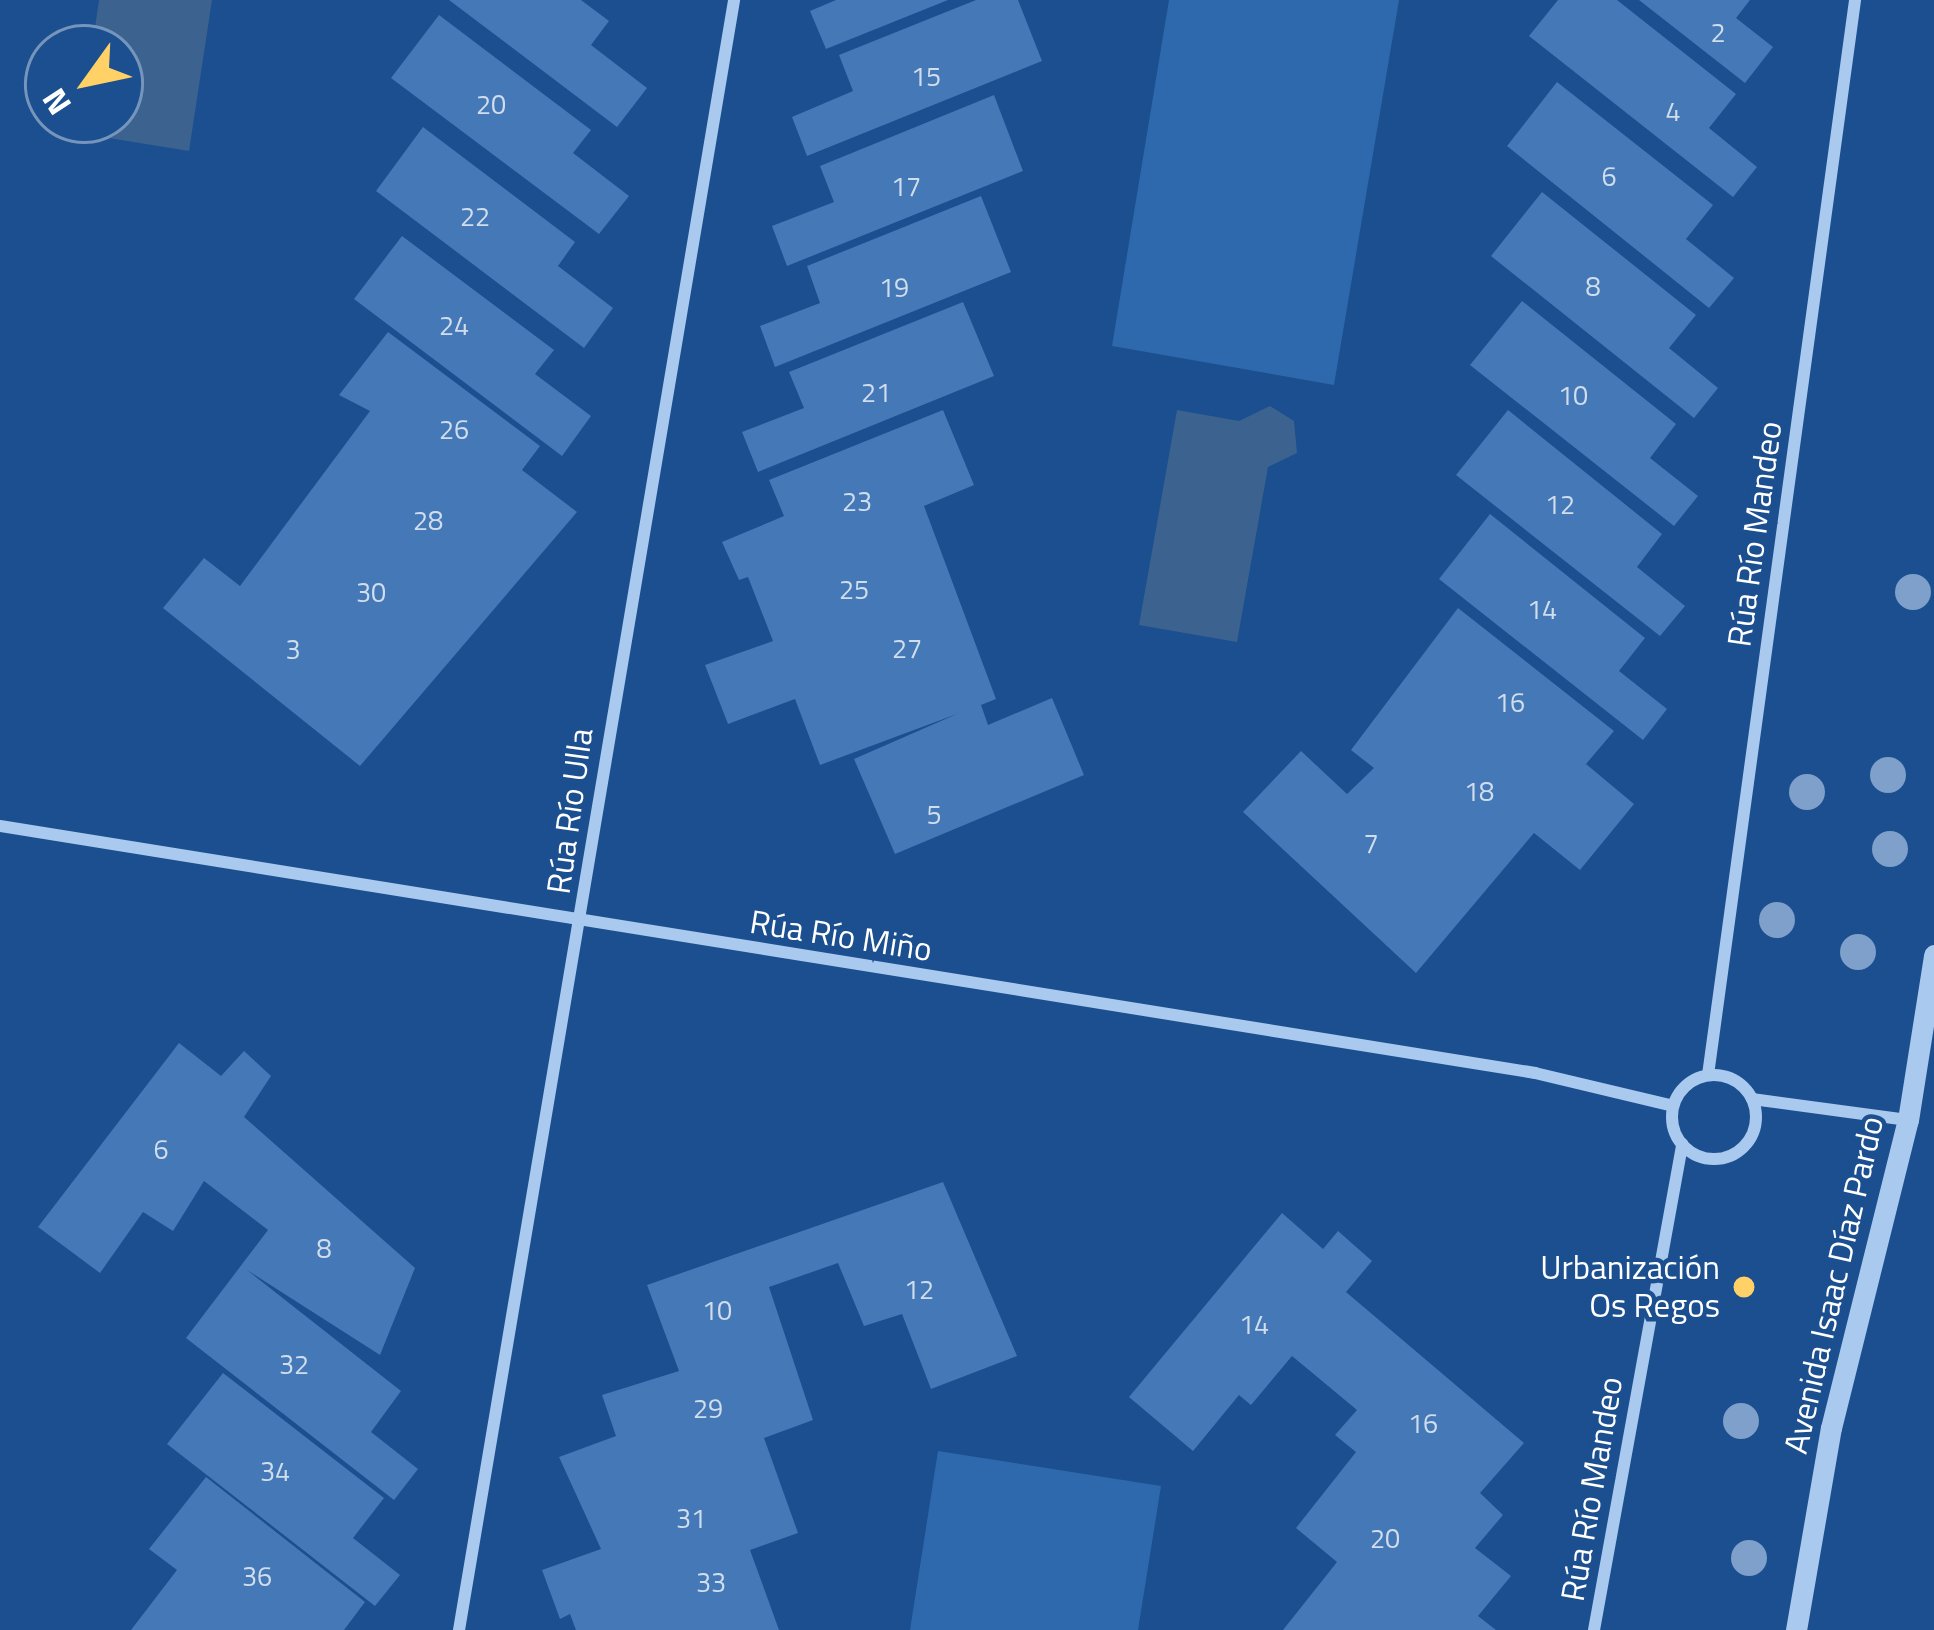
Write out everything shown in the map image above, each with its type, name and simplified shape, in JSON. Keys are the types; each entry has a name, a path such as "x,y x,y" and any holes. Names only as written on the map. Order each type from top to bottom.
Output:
{"street":[{"name":"Rúa Río Ulla","path":"459,1630 734,0"},
{"name":"Rúa Río Mandeo","path":"1708,1075 1856,0"},
{"name":"Rúa Río Miño","path":"0,826 426,890 581,922 1534,1073 1673,1106"},
{"name":"Avenida Isaac Díaz Pardo","path":"1796,1630 1831,1428 1909,1120 1934,956"},
{"path":"1708,1075 1731,1078 1751,1099 1756,1127 1740,1150 1703,1158 1682,1144 1673,1106 1689,1082 1708,1075"},
{"path":"1751,1099 1909,1120"},
{"name":"Rúa Río Mandeo","path":"1594,1630 1682,1144"}],"shaded area":[{"path":"99,0 212,0 189,151 144,144 144,24 96,24"},
{"path":"1169,0 1399,0 1334,385 1112,346"},
{"path":"1270,406 1294,421 1297,453 1268,467 1237,642 1139,625 1177,410 1239,421"},
{"path":"938,1451 1161,1486 1138,1630 910,1630"}],"building":[{"path":"449,0 581,0 609,21 591,45 647,88 617,127"},
{"path":"836,0 948,0 826,49 810,11"},
{"path":"976,0 1018,0 1042,61 807,156 792,117 853,91 839,55"},
{"path":"1558,0 1617,0 1736,94 1709,128 1757,167 1733,197 1529,36"},
{"path":"1639,0 1750,0 1736,18 1773,47 1745,83"},
{"path":"439,15 591,130 573,153 629,196 599,234 391,78"},
{"path":"1557,82 1713,205 1686,239 1734,278 1709,308 1507,146"},
{"path":"994,95 1023,171 787,266 772,226 834,202 820,166"},
{"path":"423,127 575,242 558,266 613,308 584,348 376,191"},
{"path":"1542,192 1696,315 1669,348 1718,388 1694,418 1491,256"},
{"path":"981,196 1011,272 775,367 760,326 820,303 807,266"},
{"path":"402,236 554,350 535,374 591,416 562,456 354,299"},
{"path":"1522,301 1676,424 1650,458 1698,496 1674,526 1470,365"},
{"path":"963,302 994,376 758,472 742,432 804,408 789,372"},
{"path":"388,332 540,446 522,470 577,512 360,766 163,608 204,558 240,586 370,411 339,395"},
{"path":"943,410 974,485 924,506 996,699 981,705 988,725 1052,698 1084,775 895,854 854,759 957,714 820,765 795,699 728,724 705,665 773,641 748,577 739,580 722,542 784,516 769,480"},
{"path":"1508,410 1662,534 1637,567 1685,606 1660,636 1456,475"},
{"path":"1490,514 1645,638 1619,671 1667,709 1643,740 1439,579"},
{"path":"1458,608 1614,731 1586,764 1634,804 1580,870 1534,833 1416,973 1243,812 1301,751 1347,794 1374,768 1351,750"},
{"path":"179,1043 221,1076 244,1051 271,1076 244,1117 415,1268 380,1355 247,1270 401,1391 371,1432 418,1469 394,1500 186,1338 268,1230 204,1181 173,1231 143,1212 100,1273 38,1227"},
{"path":"943,1182 1017,1356 931,1389 902,1314 864,1326 838,1263 769,1287 813,1420 764,1438 798,1533 750,1550 779,1630 576,1630 570,1614 560,1619 542,1570 601,1549 559,1457 616,1436 602,1395 679,1371 647,1285"},
{"path":"1282,1213 1323,1249 1338,1231 1372,1261 1346,1292 1524,1443 1480,1493 1503,1515 1475,1548 1511,1576 1478,1616 1496,1630 1283,1630 1337,1562 1296,1528 1356,1452 1335,1435 1357,1410 1292,1356 1251,1405 1239,1395 1193,1451 1129,1397"},
{"path":"223,1373 384,1498 353,1538 400,1575 375,1606 167,1444"},
{"path":"206,1477 365,1602 344,1630 131,1630 177,1570 149,1549"}],"place":[{"name":"Urbanización Os Regos","path":"1744,1287"}]}
